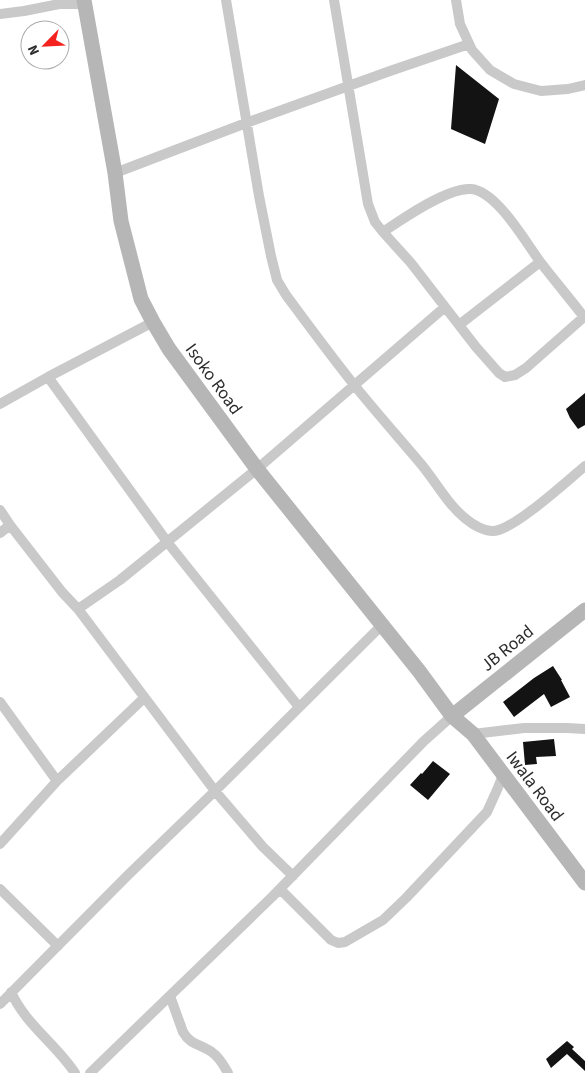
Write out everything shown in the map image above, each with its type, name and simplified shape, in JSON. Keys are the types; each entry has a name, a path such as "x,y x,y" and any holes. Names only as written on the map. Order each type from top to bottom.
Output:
{"street":[{"path":"226,0 259,196 277,280 286,296 355,386 452,505 465,519 477,527 493,531 504,529 585,466"},
{"path":"334,0 368,204 383,232 411,263 476,347 499,373 505,376 510,376 526,368 585,317 540,262 509,217 487,196 472,189 453,192 435,200 383,232"},
{"path":"456,0 460,24 469,44 490,70 514,84 541,91 585,86"},
{"path":"0,14 24,12 59,4 85,2"},
{"name":"Isoko Road","path":"85,2 115,173 121,222 141,300 152,322 169,349 258,469 419,671 452,716"},
{"path":"115,173 246,123 469,44"},
{"path":"459,325 540,262"},
{"path":"78,609 168,543 258,469 445,307"},
{"path":"0,404 152,322"},
{"path":"48,377 168,543 299,706"},
{"path":"0,510 62,592 78,609 215,791 263,847 292,876"},
{"path":"0,532 10,525"},
{"name":"JB Road","path":"452,716 585,610"},
{"path":"0,1004 382,625"},
{"path":"0,844 57,782 144,698"},
{"path":"0,702 57,782"},
{"path":"90,1073 280,889 424,741 452,716"},
{"name":"Iwala Road","path":"452,716 473,734 585,883"},
{"path":"473,734 524,728 585,729"},
{"path":"280,889 330,940 338,943 345,942 383,920 406,898 487,812 503,775"},
{"path":"0,888 58,946"},
{"path":"11,992 24,1015 68,1062 75,1073"},
{"path":"170,996 186,1038 217,1056 228,1073"}],"building":[{"path":"456,65 499,99 485,144 451,129"},
{"path":"585,393 585,425 578,429 566,409"},
{"path":"553,666 570,697 551,707 544,694 514,717 503,702"},
{"path":"554,739 556,756 536,757 537,764 525,765 523,742"},
{"path":"433,761 450,774 428,800 410,785"},
{"path":"567,1041 574,1047 572,1049 585,1061 585,1071 567,1054 551,1068 546,1059"}]}
